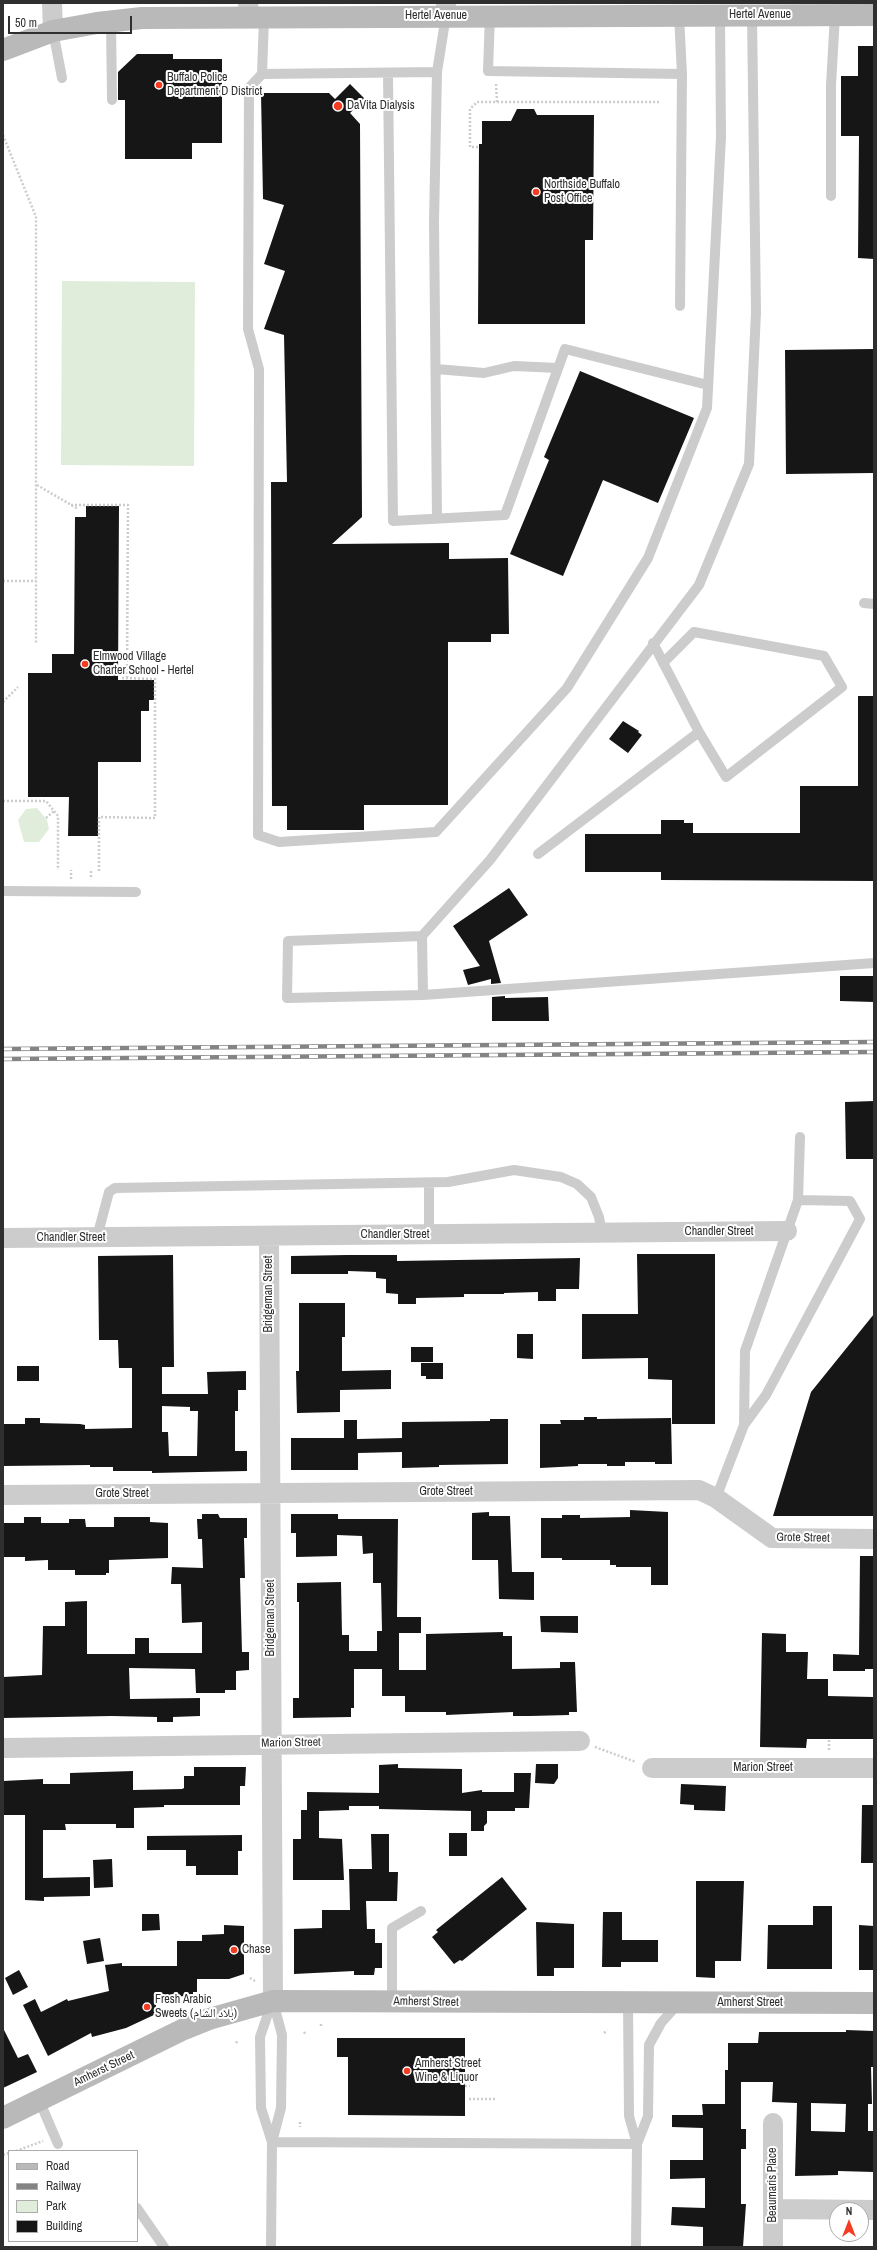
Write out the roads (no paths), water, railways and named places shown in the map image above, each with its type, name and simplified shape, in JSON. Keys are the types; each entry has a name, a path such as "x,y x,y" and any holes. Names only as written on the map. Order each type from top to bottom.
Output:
{"street":[{"path":"52,3 53,31"},
{"name":"Hertel Avenue","path":"3,50 53,31 111,21 142,18 254,13 446,9 490,15 642,9 679,15 874,15"},
{"name":"Chandler Street","path":"3,1238 787,1231"},
{"name":"Bridgeman Street","path":"269,1236 270,1744 273,2001"},
{"name":"Grote Street","path":"3,1495 699,1490 716,1498 772,1538 874,1538"},
{"name":"Marion Street","path":"3,1748 580,1741"},
{"name":"Marion Street","path":"652,1768 874,1768"},
{"name":"Amherst Street","path":"3,2118 184,2029 209,2019 273,2001 874,2003"},
{"name":"Beaumaris Place","path":"773,2123 773,2247"},
{"path":"773,2209 874,2210"}],"lane":[{"path":"437,518 434,222 437,72 446,9"},
{"path":"254,13 262,74"},
{"path":"490,15 488,71 682,74"},
{"path":"679,15 682,74 680,306"},
{"path":"437,72 262,74 249,88 248,329 259,369 258,835 280,842 436,832 567,688 648,558 707,408 721,137 720,15"},
{"path":"423,995 422,936 490,860 653,643 699,585 749,464 756,312 752,15"},
{"path":"831,196 834,15"},
{"path":"111,21 112,100"},
{"path":"53,31 62,78"},
{"path":"388,73 393,521 505,515 564,350 708,385"},
{"path":"436,369 484,373 514,366 558,368"},
{"path":"653,643 699,732 726,777 842,687 824,656 694,632 663,662"},
{"path":"538,854 699,732"},
{"path":"3,891 136,892"},
{"path":"422,936 288,941 287,998 423,995 874,963"},
{"path":"744,1425 745,1351 798,1200 800,1137"},
{"path":"97,1237 110,1192 115,1188 429,1183 448,1182 514,1170 562,1177 577,1184 591,1197 599,1217 602,1233"},
{"path":"429,1183 429,1234"},
{"path":"716,1498 744,1425 766,1395 860,1219 850,1201 798,1200"},
{"path":"392,2001 392,1928 421,1910"},
{"path":"272,2142 261,2108 260,2037 273,2001"},
{"path":"271,2247 272,2142 281,2108 282,2035 273,2001"},
{"path":"628,2002 629,2116 637,2144 636,2247"},
{"path":"637,2144 648,2116 649,2045 661,2023 679,2002"},
{"path":"39,2100 58,2144"},
{"path":"272,2142 637,2144"},
{"path":"138,2209 164,2247"}],"railway":[{"path":"3,1049 874,1042"},
{"path":"3,1059 874,1052"}],"place":[{"name":"Buffalo Police Department D District","path":"159,85"},
{"name":"DaVita Dialysis","path":"338,106"},
{"name":"Northside Buffalo Post Office","path":"536,192"},
{"name":"Elmwood Village Charter School - Hertel","path":"85,664"},
{"name":"Chase","path":"234,1950"},
{"name":"Fresh Arabic Sweets (بلاد الشام)","path":"147,2007"},
{"name":"Amherst Street Wine & Liquor","path":"407,2071"}]}
